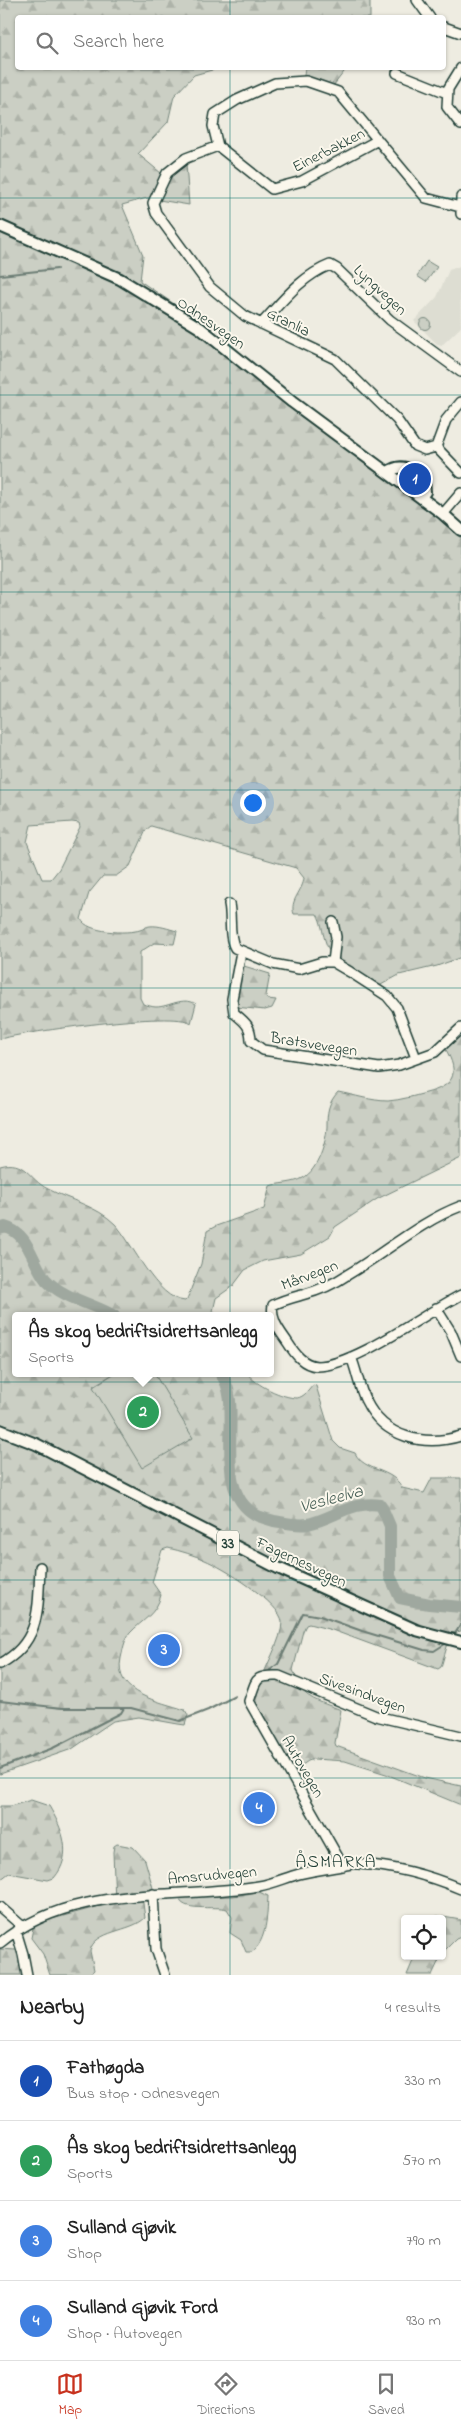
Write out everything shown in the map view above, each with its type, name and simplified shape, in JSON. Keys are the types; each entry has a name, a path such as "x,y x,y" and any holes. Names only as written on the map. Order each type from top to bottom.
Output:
{"main road":[{"name":"Odnesvegen","path":"0,226 120,279 200,328 292,402 444,514 461,530"},
{"path":"388,472 394,467 403,466 409,469 424,482 425,492 421,497"},
{"name":"Fagernesvegen","path":"0,1430 36,1444 278,1568 416,1630 461,1642"}],"street":[{"path":"417,0 428,15"},
{"path":"446,28 461,33"},
{"path":"461,68 448,90 447,107 461,125"},
{"path":"397,73 448,93"},
{"name":"Einerbakken","path":"378,140 302,181 272,189 218,146 213,126 215,114 238,100 275,83 306,82 338,92 378,140 426,198 461,206"},
{"name":"Granlia","path":"218,146 186,158 167,173 156,194 154,203 156,213 210,287 245,316 335,359 397,420 415,446 426,450 436,447"},
{"name":"Lyngvegen","path":"261,324 298,286 318,269 330,265 337,269 390,320 461,372"},
{"path":"461,402 446,420 436,447 461,473"},
{"path":"444,514 461,492"},
{"path":"229,904 232,917 232,944 241,952 273,964 299,969 322,962 333,962 386,996 397,1008 416,1058"},
{"path":"333,922 336,937 333,962"},
{"name":"Bratsvevegen","path":"241,952 232,999 234,1013 248,1024 251,1030 251,1041 255,1046 276,1054 379,1068 398,1065 435,1052 461,1028"},
{"name":"Mårvegen","path":"272,1312 273,1305 338,1280 364,1265 408,1233 461,1206"},
{"name":"Mårvegen","path":"274,1318 295,1354 303,1362 317,1366 351,1358 461,1295"},
{"path":"436,1308 451,1332 461,1356"},
{"path":"351,1358 365,1399 373,1414 396,1433 422,1441 442,1440 461,1436"},
{"path":"0,1664 22,1649 32,1633 38,1611 40,1567"},
{"name":"Sivesindvegen","path":"257,1680 262,1676 279,1676 376,1716 461,1736"},
{"name":"Autovegen","path":"257,1680 249,1701 343,1866"},
{"name":"Amsrudvegen","path":"0,1943 20,1929 78,1904 153,1894 220,1891 261,1885 300,1874 356,1863 405,1869 461,1889"},
{"path":"153,1894 156,1949 165,1975"},
{"path":"0,1908 20,1929 27,1975"}],"shaded area":[{"path":"460,266 461,327 442,345 437,344 414,321 437,297 449,270"}],"green space":[{"path":"0,0 370,0 370,15 15,15 15,70 212,70 194,75 174,96 168,122 138,154 167,178 186,163 189,205 147,198 122,205 143,255 140,281 183,310 275,384 383,462 381,468 461,538 461,957 437,966 399,975 379,986 347,969 333,957 328,949 317,914 294,914 293,904 304,878 296,868 151,826 146,830 130,866 116,876 103,876 89,893 81,919 85,924 99,930 134,931 141,930 147,926 153,926 177,931 174,944 154,943 140,952 140,998 143,1004 154,1007 161,1007 181,1001 196,1004 191,1023 180,1020 158,1019 67,1027 0,1039","holes":["72,822 79,823 80,827 59,869 51,879 42,879 27,842 31,825"]},
{"path":"305,70 345,70 330,90 303,82"},
{"path":"427,261 437,267 426,282 417,276"},
{"path":"425,318 431,324 425,330 419,324"},
{"path":"244,966 270,974 266,996 268,999 276,1000 272,1008 265,1010 235,1007 233,1004"},
{"path":"461,1025 461,1158 377,1199 335,1227 330,1236 301,1254 263,1261 245,1270 233,1286 216,1298 214,1312 12,1312 12,1377 108,1377 93,1386 192,1438 156,1377 250,1377 270,1390 284,1396 297,1398 304,1395 313,1385 316,1386 333,1441 340,1448 355,1453 365,1464 392,1477 402,1488 424,1493 432,1478 461,1478 461,1631 451,1633 441,1667 438,1669 332,1630 309,1624 306,1625 303,1631 293,1670 301,1688 308,1696 341,1710 336,1746 425,1778 461,1786 461,1805 386,1774 345,1761 314,1759 292,1772 254,1710 262,1677 279,1637 282,1622 279,1614 272,1605 250,1586 224,1570 196,1556 168,1548 162,1550 152,1582 161,1595 159,1602 152,1612 128,1636 124,1645 120,1670 124,1680 131,1688 152,1699 185,1710 188,1715 185,1725 139,1717 113,1721 72,1749 0,1774 0,1166 16,1165 48,1189 100,1212 115,1224 146,1269 164,1291 174,1298 185,1301 201,1264 207,1231 264,1209 270,1186 299,1180 313,1169 325,1141 329,1108 338,1092 388,1101 403,1099 443,1087 452,1078 453,1072 453,1065 445,1048"},
{"path":"109,1377 156,1377 193,1438 142,1468 93,1387"},
{"path":"31,1800 49,1806 62,1832 65,1851 60,1869 54,1878 48,1880 9,1873 0,1880 0,1806 11,1806"},
{"path":"117,1844 133,1847 145,1860 153,1888 142,1896 145,1918 139,1923 105,1935 93,1944 90,1951 94,1970 89,1975 50,1975 43,1954 31,1938 33,1928 41,1922 115,1902 113,1852 114,1846"},
{"path":"259,1892 268,1896 266,1919 261,1941 252,1952 246,1952 241,1940 230,1933 232,1917 227,1909 192,1907 181,1902 179,1897 233,1896"},
{"path":"446,1918 461,1920 461,1937 456,1939 446,1949"},
{"path":"0,1949 16,1950 22,1953 32,1975 0,1975"},
{"path":"413,1960 439,1960 432,1975 407,1975"}],"waterway":[{"path":"0,275 57,269"},
{"name":"Vesleelva","path":"0,1229 5,1227 20,1235 41,1273 53,1286 61,1292 106,1312"},
{"name":"Vesleelva","path":"222,1377 227,1387 230,1404 231,1467 234,1486 242,1503 260,1517 300,1525 318,1521 352,1507 371,1504 381,1505 390,1526 390,1576 400,1598 429,1604 461,1607"},
{"path":"270,1670 278,1664 303,1613 320,1616 424,1650 434,1651 448,1642"},
{"path":"453,1637 461,1624"},
{"path":"0,1701 62,1708 131,1708 180,1721 208,1710 235,1696"},
{"path":"0,1768 53,1748 121,1713 124,1708"}],"place":[{"name":"Fathøgda","path":"415,479"},
{"name":"Ås skog bedriftsidrettsanlegg","path":"143,1412"},
{"name":"Sulland Gjøvik","path":"164,1650"},
{"name":"Sulland Gjøvik Ford","path":"259,1808"}],"district":[{"name":"ÅSMARKA","path":"336,1861"}]}
